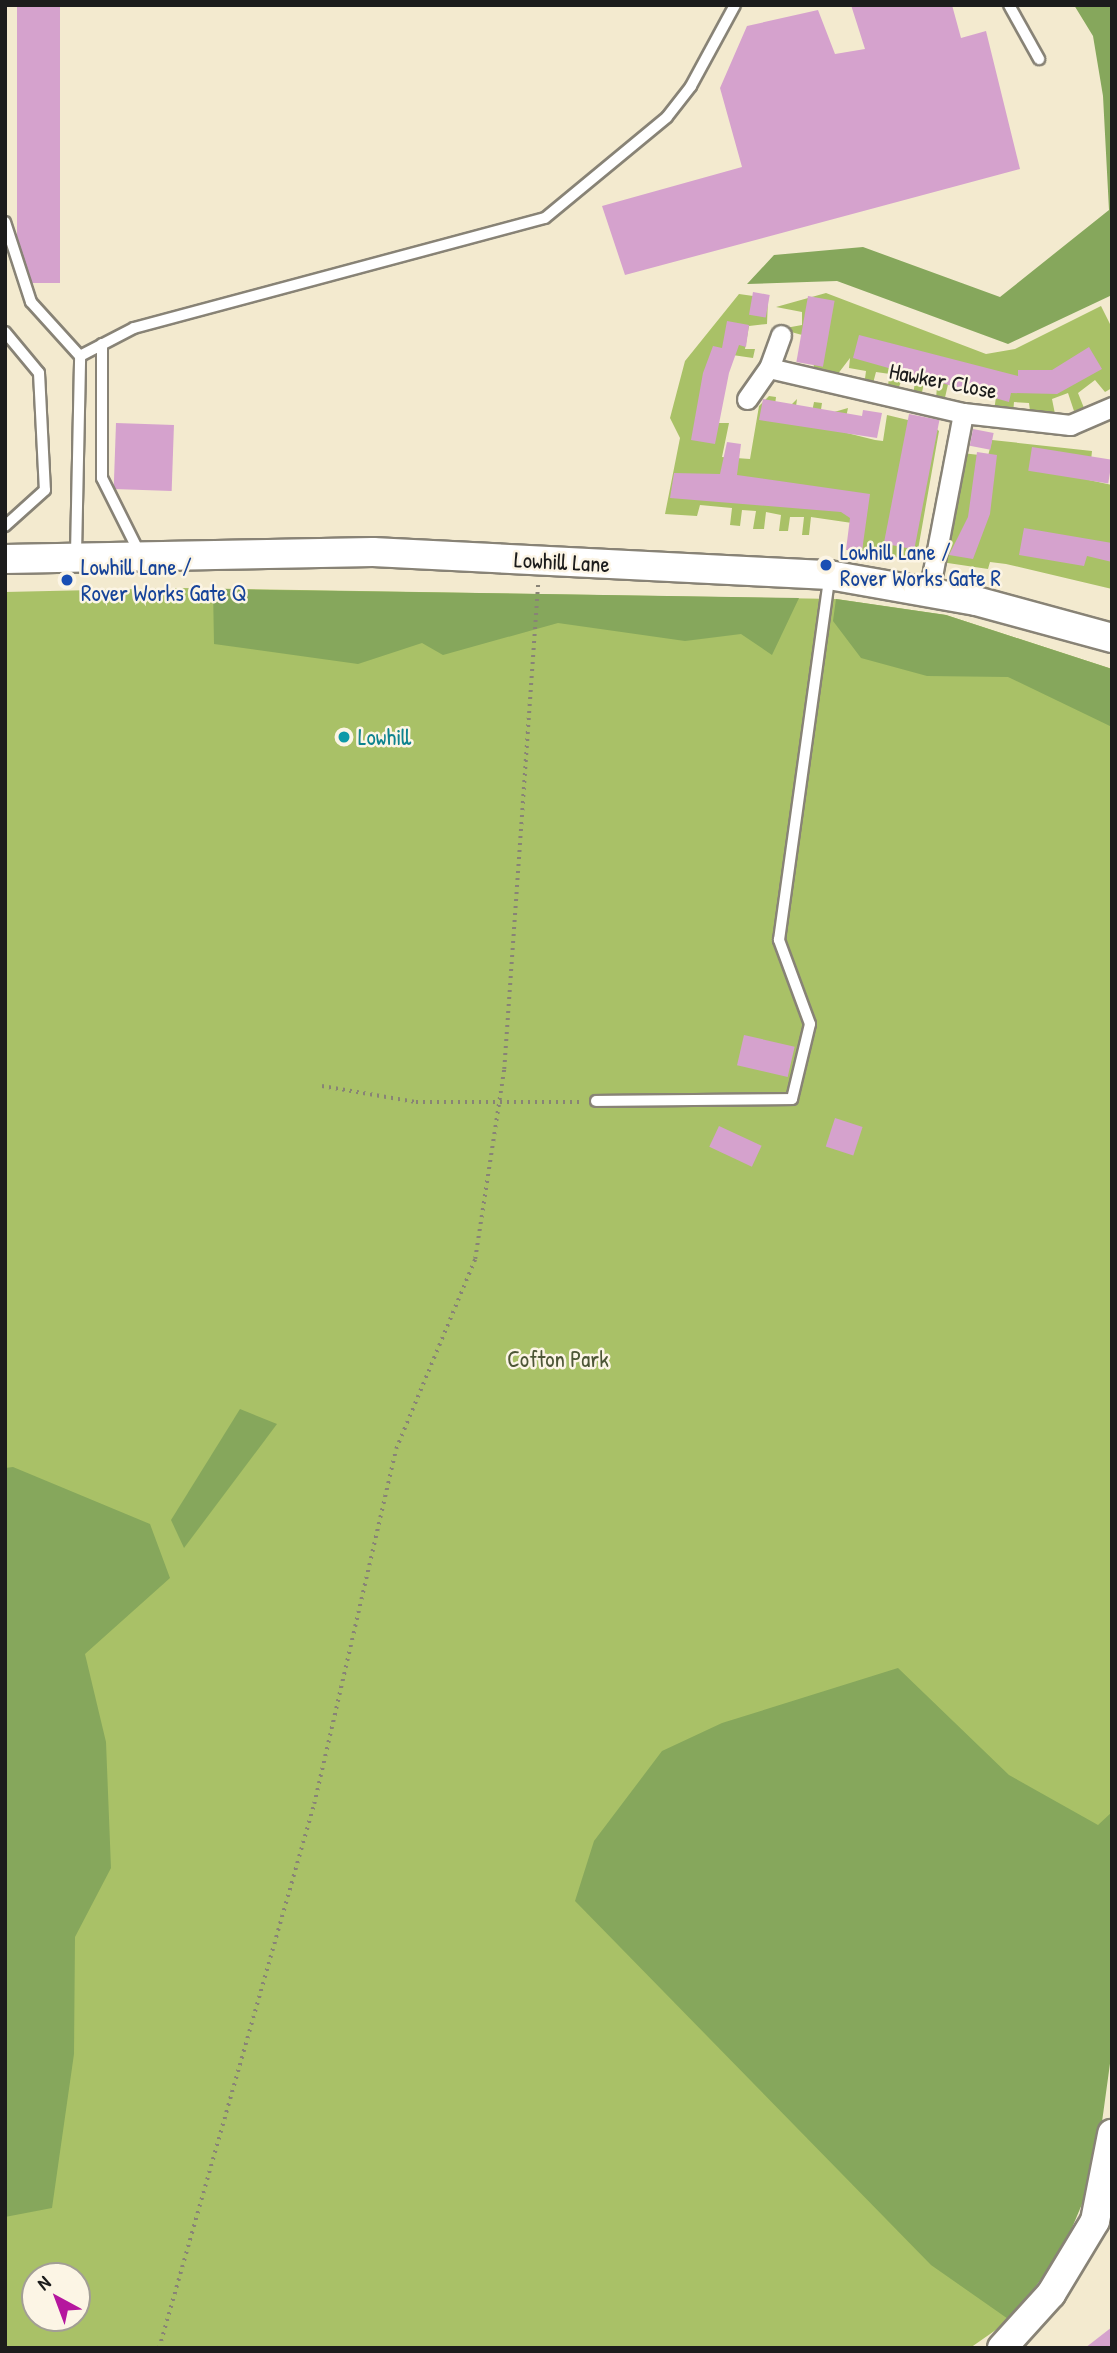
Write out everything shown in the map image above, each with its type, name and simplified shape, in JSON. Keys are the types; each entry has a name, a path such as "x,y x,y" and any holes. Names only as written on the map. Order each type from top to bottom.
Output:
{"street":[{"path":"747,399 769,368 781,334"},
{"name":"Hawker Close","path":"769,368 963,413 1070,425 1110,412"},
{"path":"929,592 963,413"},
{"name":"Lowhill Lane","path":"5,559 373,552 829,575 929,592 1112,638"},
{"path":"1002,2348 1051,2294 1103,2221 1112,2134"}],"lane":[{"path":"80,356 134,328 545,218 667,117 691,86 735,5"},
{"path":"1009,5 1039,59"},
{"path":"5,222 31,302 80,356 76,558"},
{"path":"5,331 39,373 45,490 5,526"},
{"path":"102,344 102,478 142,557"},
{"path":"596,1101 792,1099 810,1024 779,940 829,575"}],"path":[{"path":"159,2348 314,1804 396,1448 475,1259 500,1104 540,561"},
{"path":"322,1086 357,1096 500,1104 596,1101"}],"green space":[{"path":"1074,5 1112,5 1112,295 1008,344 837,281 747,284 774,255 863,247 1000,297 1109,210 1103,96 1093,36"},
{"path":"826,293 986,354 1015,349 1101,306 1112,328 1112,388 1105,392 1095,380 1078,393 1084,408 1074,411 1068,393 1052,399 1056,419 1031,419 1029,403 1014,402 1013,414 994,411 996,397 980,395 983,375 951,371 944,402 936,399 937,386 924,383 921,397 913,395 915,382 902,379 897,392 887,390 890,374 876,372 872,387 864,386 866,371 849,368 850,358 837,375 813,372 817,339 780,329 802,325 802,312 776,307"},
{"path":"739,294 768,298 767,324 749,326 745,349 755,349 753,358 712,352 695,423 729,423 722,457 750,459 759,406 769,396 776,397 775,405 790,406 797,399 795,414 812,412 814,402 822,403 820,416 848,408 843,432 875,440 883,441 887,415 933,426 939,431 916,561 862,551 863,536 852,523 811,517 809,535 802,535 804,517 790,517 788,531 779,531 781,515 766,512 764,529 753,529 756,511 742,510 740,526 730,525 732,508 700,505 697,516 665,514 680,438 670,418 685,361"},
{"path":"992,440 1092,451 1089,480 1112,485 1112,589 1006,564 990,562 988,569 941,562 962,453 988,456"},
{"name":"Cofton Park","path":"182,588 836,599 946,615 1112,669 1112,2049 1026,2309 970,2348 5,2348 5,592"},
{"path":"213,589 799,598 772,655 741,634 685,641 558,623 443,655 422,643 358,664 214,644"},
{"path":"836,599 946,615 1112,669 1112,727 1008,677 927,676 861,658 833,621"},
{"path":"240,1409 277,1424 184,1548 171,1520"},
{"path":"13,1467 150,1524 170,1578 85,1654 106,1742 111,1868 75,1937 74,2054 52,2208 5,2217 5,1468"},
{"path":"898,1668 1009,1775 1098,1825 1112,1812 1112,2049 1095,2173 1064,2247 1011,2321 931,2265 575,1901 594,1841 662,1751 722,1723"}],"building":[{"path":"17,5 60,5 60,283 17,283"},
{"path":"851,5 952,5 961,38 986,31 1020,169 625,275 602,206 742,167 720,88 747,26 818,10 835,54 865,49"},
{"path":"753,292 770,295 766,318 749,315"},
{"path":"808,296 835,301 823,367 796,362"},
{"path":"727,321 749,325 746,347 739,345 729,373 715,444 691,440 703,373 713,346 722,348"},
{"path":"859,335 1018,376 1018,370 1052,370 1089,347 1102,369 1057,394 1011,393 1009,402 853,358"},
{"path":"763,399 862,416 863,410 882,413 877,438 759,420"},
{"path":"909,414 939,420 914,549 884,544"},
{"path":"116,423 174,425 172,491 114,489"},
{"path":"973,429 994,433 990,450 970,446"},
{"path":"727,442 741,444 737,475 870,494 862,551 846,550 850,518 841,512 670,498 674,473 720,474"},
{"path":"1032,447 1112,460 1108,483 1028,471"},
{"path":"977,452 997,455 990,514 973,559 949,555 968,517"},
{"path":"1024,528 1112,543 1112,562 1087,556 1084,566 1019,555"},
{"path":"744,1035 795,1047 788,1077 737,1065"},
{"path":"835,1118 863,1127 853,1155 826,1147"},
{"path":"719,1126 762,1146 752,1167 709,1147"},
{"path":"1112,2327 1112,2348 1085,2348"}],"place":[{"name":"Lowhill Lane / Rover Works Gate R","path":"826,565"},
{"name":"Lowhill Lane / Rover Works Gate Q","path":"67,580"},
{"name":"Lowhill","path":"344,737"}]}
